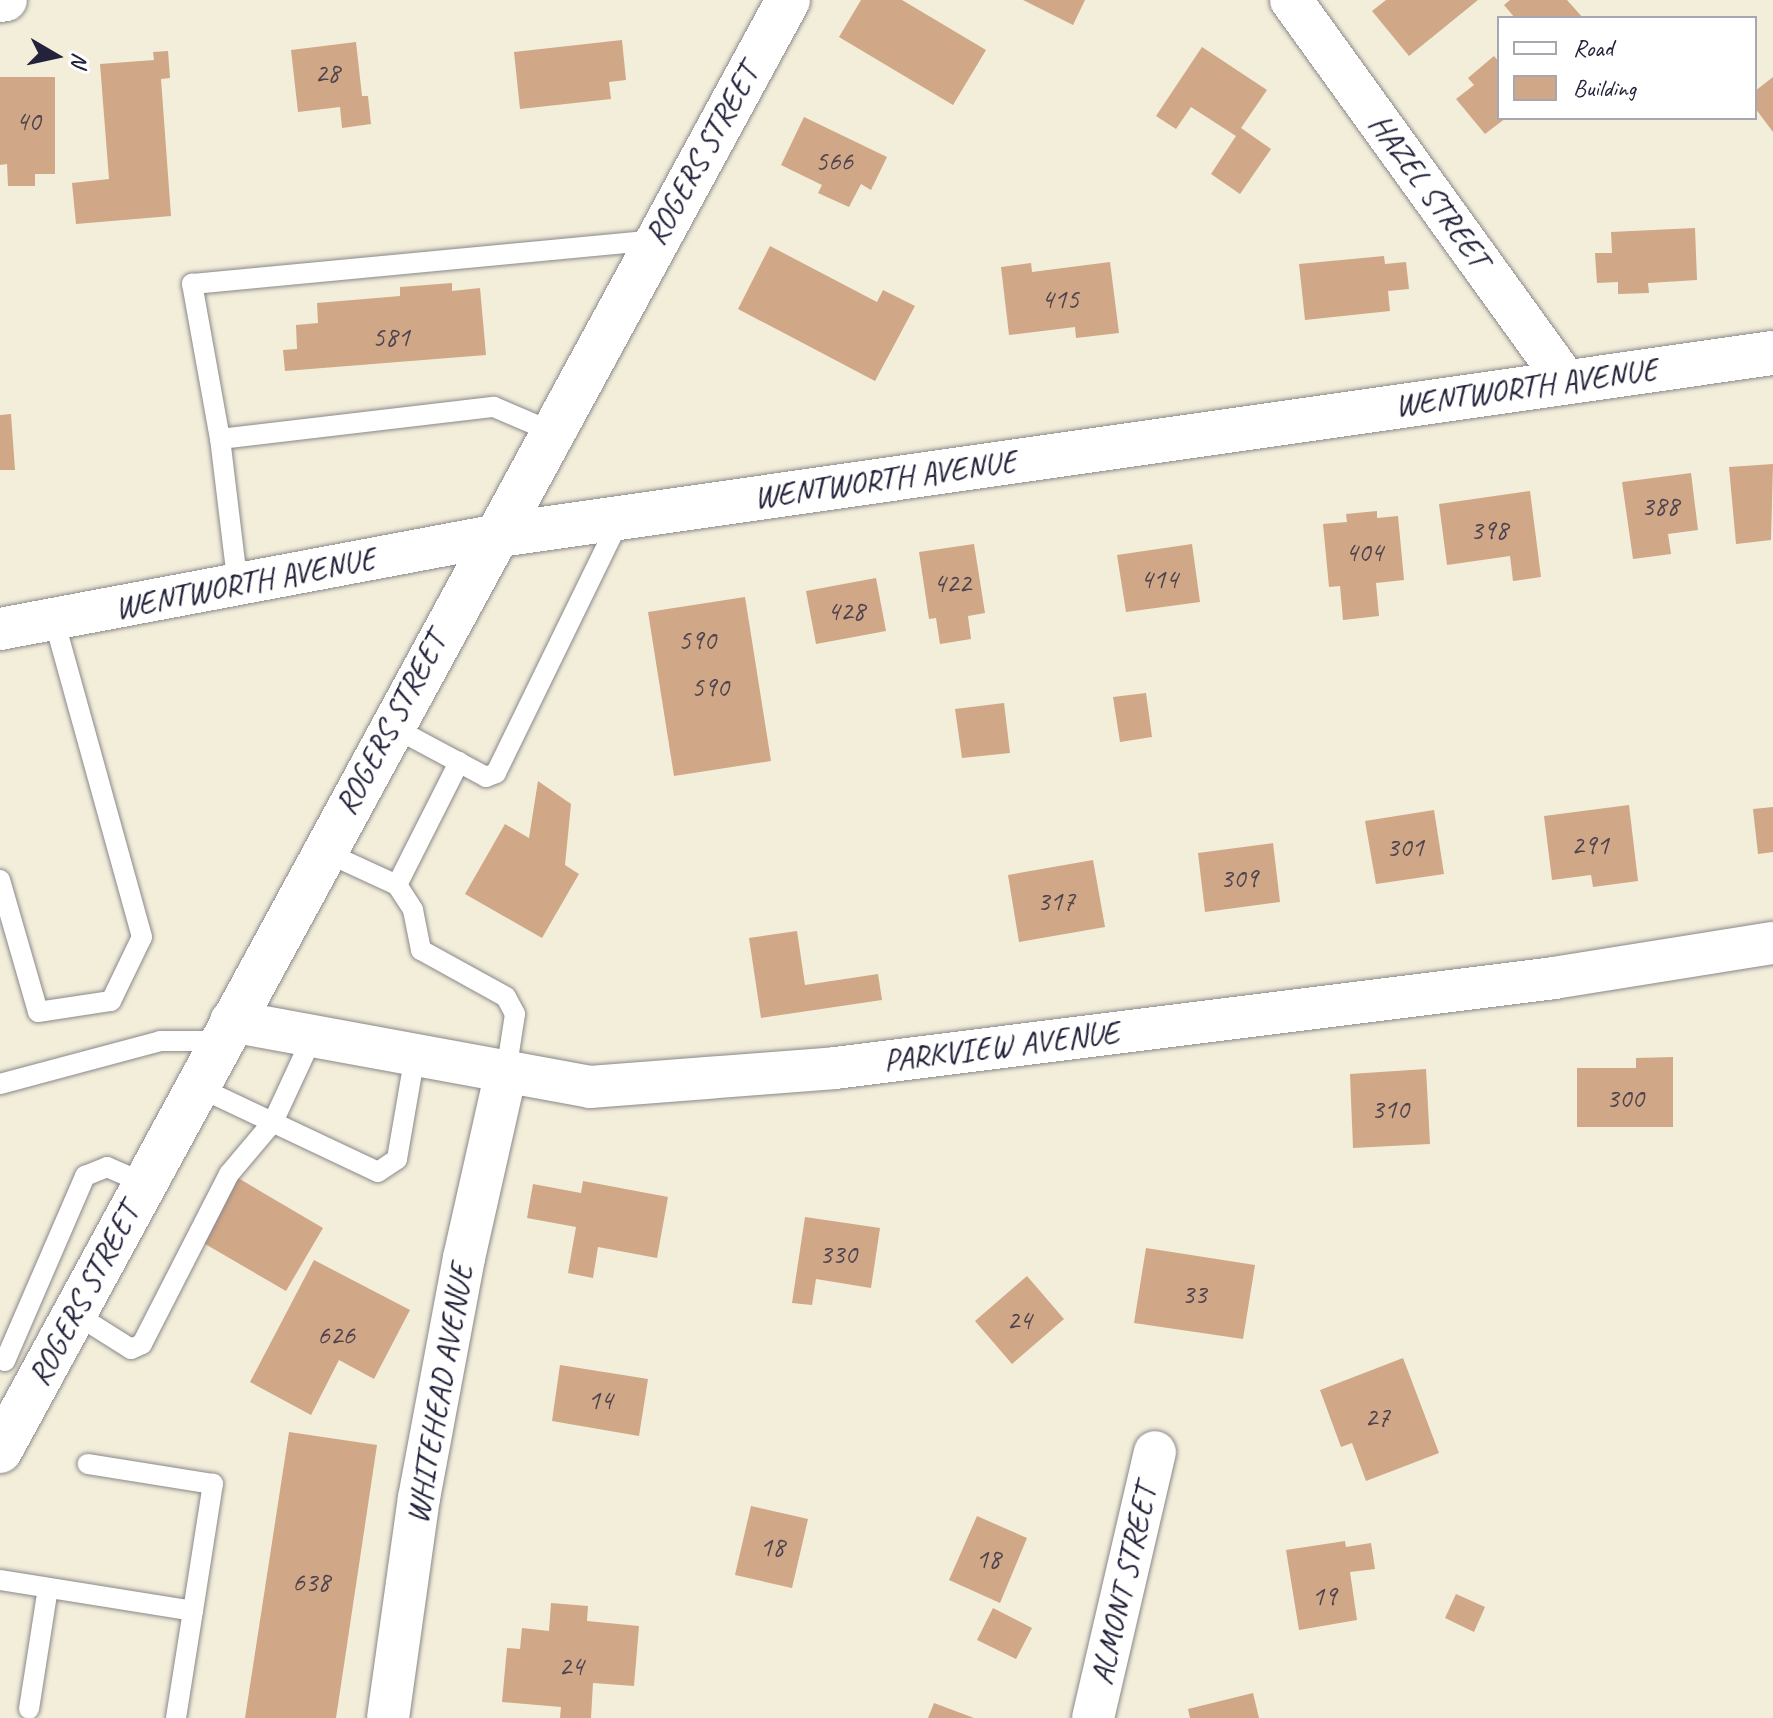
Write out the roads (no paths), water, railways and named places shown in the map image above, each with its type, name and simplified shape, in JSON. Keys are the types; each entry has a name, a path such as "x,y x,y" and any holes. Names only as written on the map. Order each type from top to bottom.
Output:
{"main road":[{"name":"ROGERS STREET","path":"0,1451 15,1366 74,1313 550,431 788,0"},
{"name":"WENTWORTH AVENUE","path":"493,536 1773,353"}],"street":[{"path":"0,1 6,0"},
{"name":"HAZEL STREET","path":"1291,0 1567,383"},
{"name":"WENTWORTH AVENUE","path":"0,629 238,587 493,536"},
{"name":"PARKVIEW AVENUE","path":"225,1031 313,1036 590,1087 835,1068 1554,978 1773,943"},
{"name":"WHITEHEAD AVENUE","path":"388,1718 430,1438 506,1072"},
{"name":"ALMONT STREET","path":"1093,1718 1155,1452"}],"lane":[{"path":"238,587 220,439 192,284 655,240"},
{"path":"220,439 494,407 550,431"},
{"path":"391,725 486,777 496,773 621,517"},
{"path":"0,880 38,1012 111,1001 142,937 54,619"},
{"path":"397,885 459,762"},
{"path":"323,851 397,885 413,910 421,950 506,997 515,1014 506,1072"},
{"path":"0,1084 160,1041 225,1031"},
{"path":"74,1313 131,1349 142,1344 229,1174 273,1122 313,1036"},
{"path":"196,1086 378,1172 397,1159 415,1055"},
{"path":"15,1366 20,1327 85,1176 107,1167 144,1183"},
{"path":"0,1317 20,1327"},
{"path":"88,1464 213,1484 176,1718"},
{"path":"0,1580 193,1611"},
{"path":"29,1709 48,1588"}]}
